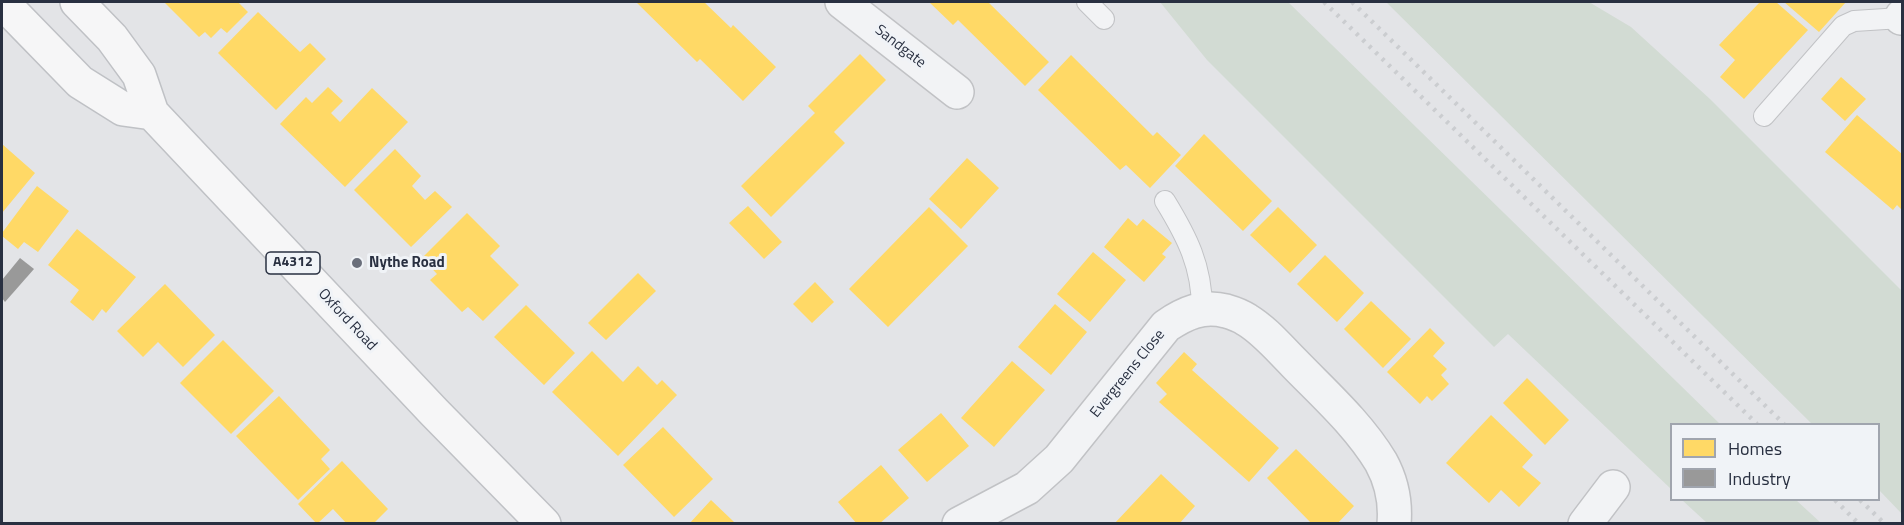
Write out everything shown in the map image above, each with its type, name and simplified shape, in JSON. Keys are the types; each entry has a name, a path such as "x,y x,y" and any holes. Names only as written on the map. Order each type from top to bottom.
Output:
{"main road":[{"name":"Oxford Road","path":"77,2 112,38 139,75 152,113 543,524"},
{"path":"2,3 80,82 123,109 152,113"}],"street":[{"name":"Sandgate","path":"842,2 957,92"},
{"name":"Evergreens Close","path":"959,524 1011,498 1041,477 1059,459 1166,326 1184,314 1202,309 1236,314 1260,329 1348,418 1381,462 1388,478 1396,503 1394,524"},
{"path":"1585,524 1613,487"}],"lane":[{"path":"1087,2 1104,19"},
{"path":"1764,116 1843,26 1854,21 1902,20"},
{"path":"1166,201 1185,235 1199,271 1202,309"}],"shaded area":[{"path":"1160,2 1288,2 1719,423 1670,423 1670,488 1508,334 1494,347 1207,60"},
{"path":"1386,2 1589,2 1631,27 1710,99 1902,291 1902,514 1880,491 1880,423 1811,423"},
{"path":"1683,501 1797,501 1821,523 1707,523"}],"building: Homes":[{"path":"164,2 238,2 248,12 227,33 221,28 211,38 205,32 199,37"},
{"path":"636,2 704,2 731,28 733,25 776,67 743,101 700,59 697,62"},
{"path":"929,2 988,2 1049,62 1025,86 958,20 953,25"},
{"path":"1760,2 1776,2 1808,30 1744,99 1720,77 1735,60 1719,45"},
{"path":"1784,2 1846,2 1819,32"},
{"path":"258,12 300,52 310,43 326,59 276,110 218,53"},
{"path":"860,54 886,80 834,132 845,143 771,217 741,186 815,113 808,106"},
{"path":"1071,55 1153,136 1157,132 1181,155 1150,188 1126,165 1120,170 1038,90"},
{"path":"1841,77 1866,99 1845,121 1821,99"},
{"path":"328,87 343,101 331,113 340,122 372,88 408,122 345,187 280,124 306,97 312,103"},
{"path":"1857,115 1902,154 1902,210 1897,205 1893,210 1825,152"},
{"path":"1204,134 1272,201 1243,231 1175,166"},
{"path":"2,144 35,173 2,213"},
{"path":"395,149 421,176 412,186 425,200 435,191 452,207 411,247 354,190"},
{"path":"967,158 999,188 961,229 929,199"},
{"path":"37,186 69,211 38,252 24,242 18,249 2,236"},
{"path":"748,206 782,242 764,259 729,223"},
{"path":"929,207 968,246 888,327 849,289"},
{"path":"1278,207 1317,245 1290,273 1250,235"},
{"path":"467,213 500,246 490,256 519,285 483,321 468,307 462,312 430,280 437,274 422,258"},
{"path":"1128,218 1137,226 1143,219 1172,243 1162,254 1166,257 1144,282 1104,247"},
{"path":"77,229 136,277 106,313 102,309 93,321 70,302 79,290 48,265"},
{"path":"1093,252 1126,280 1090,322 1057,294"},
{"path":"1325,255 1364,293 1337,322 1297,284"},
{"path":"638,273 656,291 606,340 588,323"},
{"path":"815,282 834,302 812,323 793,304"},
{"path":"165,284 215,335 183,367 158,342 143,357 117,331"},
{"path":"1371,301 1411,339 1383,368 1344,329"},
{"path":"1055,304 1087,332 1051,375 1018,347"},
{"path":"526,305 575,353 544,385 494,337"},
{"path":"1430,328 1445,343 1433,356 1447,369 1441,375 1449,384 1432,401 1427,396 1420,404 1387,372"},
{"path":"223,340 274,391 231,434 180,383"},
{"path":"592,351 623,382 638,366 657,385 662,380 677,395 618,456 552,392"},
{"path":"1184,352 1197,364 1192,370 1279,448 1249,482 1159,402 1167,394 1156,383"},
{"path":"1012,361 1045,390 994,447 961,418"},
{"path":"1527,378 1569,420 1545,445 1503,403"},
{"path":"279,396 330,450 321,459 330,469 298,500 236,436"},
{"path":"941,413 969,446 927,482 898,450"},
{"path":"1491,415 1533,455 1522,467 1541,483 1519,507 1501,490 1489,503 1446,463"},
{"path":"663,427 713,479 674,517 623,465"},
{"path":"1296,449 1354,506 1337,524 1312,524 1267,478"},
{"path":"342,461 388,509 373,524 347,524 333,509 317,524 298,504"},
{"path":"881,465 909,498 879,524 857,524 838,502"},
{"path":"1161,474 1195,506 1179,524 1114,524"},
{"path":"711,500 732,520 736,524 689,524"}],"building: Industry":[{"path":"20,258 34,269 5,302 2,298 2,280"}],"railway":[{"path":"1324,2 1756,423"},
{"path":"1352,2 1783,423"},
{"path":"1836,501 1859,524"},
{"path":"1861,501 1885,524"}],"place":[{"name":"Nythe Road","path":"357,263"}]}
